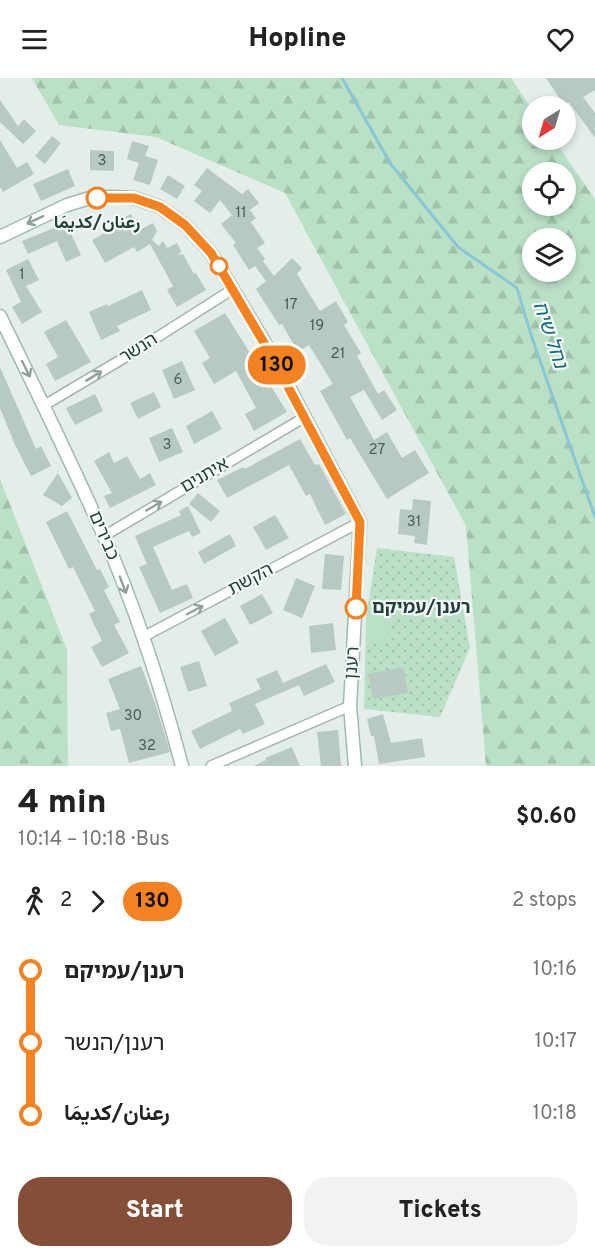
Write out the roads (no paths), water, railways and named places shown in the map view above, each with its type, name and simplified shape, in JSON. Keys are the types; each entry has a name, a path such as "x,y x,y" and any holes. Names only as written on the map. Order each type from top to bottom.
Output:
{"street":[{"path":"2,231 67,205 90,198 110,197 134,198 160,207 185,225 211,253 233,289 305,417 360,522"},
{"name":"הנשר","path":"43,406 135,352 233,289"},
{"name":"כבירים","path":"0,316 104,536 143,637 170,720 182,766"},
{"name":"איתנים","path":"104,536 305,417"},
{"name":"הקשת","path":"143,637 360,522"},
{"name":"רענן","path":"355,766 350,706 360,522"},
{"path":"211,766 350,706"}],"waterway":[{"name":"נחל שיח","path":"342,78 390,163 458,247 517,288 532,338 595,517"}],"place":[{"name":"رعنان/كديمَا","path":"97,198"},
{"name":"רענן/עמיקם","path":"356,608"}]}
